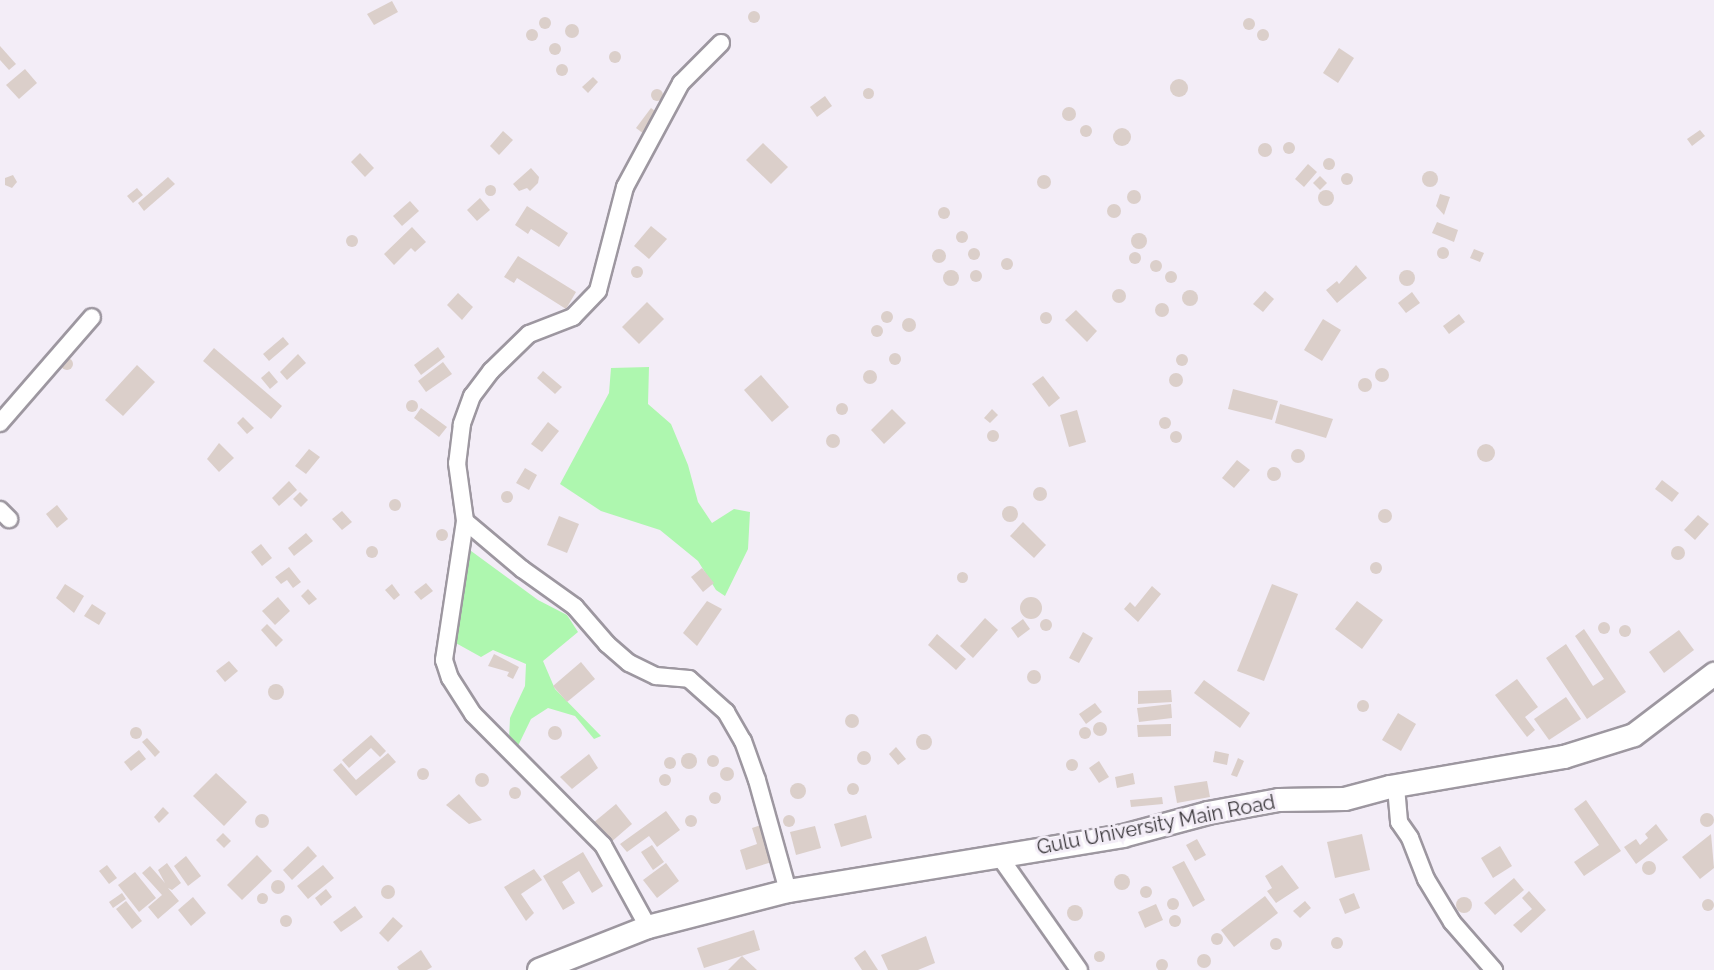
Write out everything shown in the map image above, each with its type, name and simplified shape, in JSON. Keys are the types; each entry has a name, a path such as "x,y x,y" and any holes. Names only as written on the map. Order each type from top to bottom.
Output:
{"street":[{"path":"648,927 603,845 473,714 450,678 444,660 465,521 458,448 472,396 512,347 539,329 573,317 598,291 625,187 681,83 721,43"},
{"path":"0,423 92,317"},
{"path":"465,521 575,607 607,644 629,663 656,676 689,679 726,712 743,741 757,780 788,891"},
{"name":"Gulu University Main Road","path":"539,970 648,927 788,891 1123,836 1208,813 1279,800 1345,799 1607,746 1658,719 1714,674"},
{"path":"1396,787 1399,822 1410,838 1426,879 1452,922 1494,970"},
{"path":"999,856 1079,970"}],"green space":[{"path":"649,367 648,404 671,424 688,465 698,502 712,523 734,509 750,512 748,549 725,596 716,590 698,561 660,530 601,511 560,484 609,393 611,368"},
{"path":"467,548 538,600 567,615 578,632 543,661 555,689 601,736 594,739 575,716 548,708 531,719 516,750 509,740 510,718 525,686 526,664 493,650 481,657 454,642"}],"building":[{"path":"392,1 398,12 374,25 367,14"},
{"path":"754,11 760,17 754,23 748,17"},
{"path":"545,17 551,23 545,29 539,23"},
{"path":"1249,18 1255,24 1249,30 1243,24"},
{"path":"572,24 579,31 572,38 565,31"},
{"path":"532,29 538,35 532,41 526,35"},
{"path":"1263,29 1269,35 1263,41 1257,35"},
{"path":"555,43 561,49 555,55 549,49"},
{"path":"0,46 16,64 9,70 0,60"},
{"path":"1339,48 1354,58 1338,83 1323,73"},
{"path":"615,51 621,57 615,63 609,57"},
{"path":"562,64 568,70 562,76 556,70"},
{"path":"25,69 37,83 19,99 6,85"},
{"path":"593,77 598,82 588,93 582,87"},
{"path":"1179,79 1188,88 1179,97 1170,88"},
{"path":"868,87 874,93 868,99 862,93"},
{"path":"657,89 663,95 657,101 651,95"},
{"path":"825,96 832,106 817,117 810,107"},
{"path":"1069,107 1076,114 1069,121 1062,114"},
{"path":"651,108 659,114 644,134 636,128"},
{"path":"1086,125 1092,131 1086,137 1080,131"},
{"path":"1122,128 1131,137 1122,146 1113,137"},
{"path":"1700,130 1705,136 1692,146 1687,139"},
{"path":"503,131 513,140 499,155 490,146"},
{"path":"1289,142 1295,148 1289,154 1283,148"},
{"path":"763,143 788,167 771,184 746,160"},
{"path":"1265,143 1272,150 1265,157 1258,150"},
{"path":"360,153 374,168 365,177 351,162"},
{"path":"1329,158 1335,164 1329,170 1323,164"},
{"path":"1308,164 1317,172 1304,187 1295,179"},
{"path":"531,168 539,177 538,183 530,191 527,188 519,191 513,184"},
{"path":"1430,171 1438,179 1430,187 1422,179"},
{"path":"1347,173 1353,179 1347,185 1341,179"},
{"path":"13,175 17,182 12,188 5,185 5,178"},
{"path":"1044,175 1051,182 1044,189 1037,182"},
{"path":"1320,176 1327,183 1320,190 1313,183"},
{"path":"168,177 175,184 144,211 138,203"},
{"path":"490,184 496,190 490,196 484,190"},
{"path":"137,188 143,195 133,203 127,196"},
{"path":"1134,190 1141,197 1134,204 1127,197"},
{"path":"1323,190 1329,190 1334,198 1332,204 1323,206 1318,201 1318,195"},
{"path":"1440,194 1450,197 1444,215 1436,206"},
{"path":"480,198 490,210 477,221 467,210"},
{"path":"410,201 419,211 402,226 393,216"},
{"path":"1114,204 1121,211 1114,218 1107,211"},
{"path":"527,206 568,233 559,247 531,229 528,234 515,225"},
{"path":"944,207 950,213 944,219 938,213"},
{"path":"1437,222 1458,230 1454,242 1432,233"},
{"path":"651,226 667,239 649,259 634,246"},
{"path":"412,227 426,242 415,252 411,248 394,265 384,254"},
{"path":"957,232 967,232 967,242 957,242"},
{"path":"1139,233 1145,235 1145,247 1139,249 1133,247 1131,241 1133,235"},
{"path":"352,235 358,241 352,247 346,241"},
{"path":"1443,247 1449,253 1443,259 1437,253"},
{"path":"974,248 980,254 974,260 968,254"},
{"path":"939,249 946,256 939,263 932,256"},
{"path":"1474,249 1484,253 1480,262 1470,258"},
{"path":"1135,252 1141,258 1135,264 1129,258"},
{"path":"518,256 576,292 566,309 517,278 514,283 504,277"},
{"path":"1007,258 1013,264 1007,270 1001,264"},
{"path":"1156,260 1162,266 1156,272 1150,266"},
{"path":"1356,265 1367,278 1337,303 1326,290 1337,281 1339,284"},
{"path":"637,266 643,272 637,278 631,272"},
{"path":"951,270 959,278 951,286 943,278"},
{"path":"976,270 982,276 976,282 970,276"},
{"path":"1407,270 1415,278 1407,286 1399,278"},
{"path":"1171,271 1177,277 1171,283 1165,277"},
{"path":"1119,289 1126,296 1119,303 1112,296"},
{"path":"1187,290 1193,290 1198,298 1196,304 1187,306 1182,301 1182,295"},
{"path":"1265,291 1274,299 1263,312 1253,304"},
{"path":"1412,292 1420,303 1406,313 1398,303"},
{"path":"458,293 473,307 462,320 447,305"},
{"path":"647,302 664,319 639,344 622,327"},
{"path":"1162,303 1169,310 1162,317 1155,310"},
{"path":"1076,310 1097,331 1087,342 1065,320"},
{"path":"887,311 893,317 887,323 881,317"},
{"path":"1041,313 1051,313 1051,323 1041,323"},
{"path":"1459,314 1465,322 1449,334 1443,326"},
{"path":"909,318 916,325 909,332 902,325"},
{"path":"1323,319 1341,330 1322,361 1304,350"},
{"path":"877,325 883,331 877,337 871,331"},
{"path":"283,337 289,344 269,361 263,354"},
{"path":"438,347 445,357 421,375 414,365"},
{"path":"214,348 282,406 271,419 203,361"},
{"path":"298,354 306,363 287,380 280,372"},
{"path":"890,354 900,354 900,364 890,364"},
{"path":"1182,354 1188,360 1182,366 1176,360"},
{"path":"67,358 73,364 67,370 61,364"},
{"path":"443,362 452,374 426,392 418,381"},
{"path":"137,365 155,382 123,416 105,400"},
{"path":"1382,368 1389,375 1382,382 1375,375"},
{"path":"870,370 877,377 870,384 863,377"},
{"path":"269,371 278,382 270,389 261,378"},
{"path":"543,371 562,387 555,394 537,378"},
{"path":"1176,373 1183,380 1176,387 1169,380"},
{"path":"761,375 789,407 772,422 744,390"},
{"path":"1043,376 1060,398 1049,407 1032,384"},
{"path":"1365,378 1372,385 1365,392 1358,385"},
{"path":"1233,389 1278,401 1272,420 1228,409"},
{"path":"412,400 418,406 412,412 406,406"},
{"path":"842,403 848,409 842,415 836,409"},
{"path":"1280,404 1333,419 1326,438 1275,423"},
{"path":"421,408 447,427 439,437 414,418"},
{"path":"892,409 906,423 884,444 871,430"},
{"path":"992,409 998,415 990,423 984,418"},
{"path":"1077,410 1086,442 1069,447 1060,415"},
{"path":"243,417 254,428 247,434 237,423"},
{"path":"1165,417 1171,423 1165,429 1159,423"},
{"path":"548,422 559,431 542,452 531,444"},
{"path":"988,431 998,431 998,441 988,441"},
{"path":"1176,431 1182,437 1176,443 1170,437"},
{"path":"833,434 840,441 833,448 826,441"},
{"path":"219,443 234,458 219,472 207,459"},
{"path":"1486,444 1495,453 1486,462 1477,453"},
{"path":"309,449 320,457 306,474 295,466"},
{"path":"1298,449 1305,456 1298,463 1291,456"},
{"path":"1237,460 1250,470 1234,488 1222,478"},
{"path":"1274,467 1281,474 1274,481 1267,474"},
{"path":"525,468 537,475 529,490 516,483"},
{"path":"1662,480 1679,493 1672,502 1655,489"},
{"path":"289,481 297,490 279,506 272,498"},
{"path":"1040,487 1047,494 1040,501 1033,494"},
{"path":"507,491 513,497 507,503 501,497"},
{"path":"300,492 308,500 301,507 293,499"},
{"path":"395,499 401,505 395,511 389,505"},
{"path":"57,505 68,519 57,528 46,514"},
{"path":"1010,506 1018,514 1010,522 1002,514"},
{"path":"1385,509 1392,516 1385,523 1378,516"},
{"path":"342,511 352,522 342,530 332,519"},
{"path":"1698,515 1709,524 1695,540 1684,530"},
{"path":"559,516 579,524 567,553 547,545"},
{"path":"1023,522 1046,545 1034,558 1010,536"},
{"path":"442,529 448,535 442,541 436,535"},
{"path":"306,533 313,541 294,556 288,548"},
{"path":"261,544 272,558 262,566 251,552"},
{"path":"1678,546 1685,553 1678,560 1671,553"},
{"path":"367,547 377,547 377,557 367,557"},
{"path":"1376,562 1382,568 1376,574 1370,568"},
{"path":"289,567 301,582 293,588 287,580 281,584 275,577"},
{"path":"702,568 714,583 703,592 691,577"},
{"path":"962,571 968,577 962,583 956,577"},
{"path":"426,583 433,591 421,600 414,592"},
{"path":"65,584 84,596 74,613 56,598"},
{"path":"392,584 400,595 394,600 385,590"},
{"path":"1272,584 1298,594 1264,681 1237,671"},
{"path":"1152,586 1161,594 1138,622 1124,609 1130,602 1135,607"},
{"path":"308,589 317,599 309,605 301,596"},
{"path":"278,597 290,611 275,625 262,611"},
{"path":"1031,597 1039,600 1042,608 1039,616 1031,619 1023,616 1020,608 1023,600"},
{"path":"707,601 722,609 697,646 683,633"},
{"path":"1357,601 1383,620 1362,649 1335,629"},
{"path":"92,604 106,613 99,625 84,616"},
{"path":"985,618 998,630 973,658 960,646"},
{"path":"1023,619 1030,629 1018,638 1011,628"},
{"path":"1046,619 1052,625 1046,631 1040,625"},
{"path":"1604,622 1610,628 1604,634 1598,628"},
{"path":"267,624 283,640 276,647 261,630"},
{"path":"1620,626 1630,626 1630,636 1620,636"},
{"path":"1584,629 1626,692 1587,719 1546,658 1566,644 1593,686 1604,679 1575,636"},
{"path":"1679,630 1694,650 1664,673 1649,652"},
{"path":"1083,632 1093,638 1079,663 1069,658"},
{"path":"937,634 966,659 956,670 928,645"},
{"path":"494,654 519,667 513,679 507,676 509,672 488,666"},
{"path":"229,661 238,671 225,682 216,671"},
{"path":"581,662 595,679 567,702 553,686"},
{"path":"1034,670 1041,677 1034,684 1027,677"},
{"path":"1517,679 1538,707 1525,717 1535,730 1527,737 1495,695"},
{"path":"1204,680 1250,713 1240,728 1194,693"},
{"path":"276,684 282,686 282,698 276,700 270,698 268,692 270,686"},
{"path":"1171,690 1172,702 1138,704 1138,691"},
{"path":"1566,697 1581,719 1549,740 1534,719"},
{"path":"1363,700 1369,706 1363,712 1357,706"},
{"path":"1095,703 1102,712 1086,724 1079,714"},
{"path":"1171,704 1172,718 1139,722 1137,708"},
{"path":"1398,713 1416,724 1401,751 1382,740"},
{"path":"852,714 859,721 852,728 845,721"},
{"path":"1100,722 1107,729 1100,736 1093,729"},
{"path":"1171,724 1171,736 1138,737 1137,725"},
{"path":"555,726 562,733 555,740 548,733"},
{"path":"136,727 142,733 136,739 130,733"},
{"path":"1085,727 1091,733 1085,739 1079,733"},
{"path":"924,734 930,736 930,748 924,750 918,748 916,742 918,736"},
{"path":"371,735 386,751 380,757 371,748 349,768 342,760"},
{"path":"147,738 160,752 155,757 142,742"},
{"path":"896,747 906,759 898,765 889,754"},
{"path":"139,750 146,759 131,771 124,762"},
{"path":"864,751 871,758 864,765 857,758"},
{"path":"1215,751 1229,754 1227,765 1213,762"},
{"path":"388,753 396,762 356,796 333,770 341,763 356,780"},
{"path":"689,753 697,761 689,769 681,761"},
{"path":"589,754 598,768 572,789 560,777"},
{"path":"708,756 718,756 718,766 708,766"},
{"path":"670,757 676,763 670,769 664,763"},
{"path":"1238,758 1244,761 1237,777 1231,775"},
{"path":"1072,759 1078,765 1072,771 1066,765"},
{"path":"1099,761 1109,777 1099,783 1089,768"},
{"path":"727,767 734,774 727,781 720,774"},
{"path":"423,768 429,774 423,780 417,774"},
{"path":"216,773 247,802 224,826 193,796"},
{"path":"482,773 489,780 482,787 475,780"},
{"path":"1133,773 1135,784 1117,788 1115,777"},
{"path":"665,774 671,780 665,786 659,780"},
{"path":"1207,781 1210,797 1177,803 1174,786"},
{"path":"798,783 804,785 804,797 798,799 792,797 790,791 792,785"},
{"path":"853,783 859,789 853,795 847,789"},
{"path":"515,787 521,793 515,799 509,793"},
{"path":"715,792 721,798 715,804 709,798"},
{"path":"459,794 482,820 469,824 446,805"},
{"path":"1162,797 1163,804 1131,807 1130,800"},
{"path":"1586,800 1621,851 1584,876 1574,862 1599,845 1574,809"},
{"path":"616,804 632,824 610,843 593,823"},
{"path":"163,807 169,813 159,823 154,817"},
{"path":"666,811 680,830 657,847 649,836 627,852 620,844"},
{"path":"1707,813 1714,820 1707,827 1700,820"},
{"path":"262,814 269,821 262,828 255,821"},
{"path":"691,815 697,821 691,827 685,821"},
{"path":"789,815 795,821 789,827 783,821"},
{"path":"866,815 872,838 841,847 834,824"},
{"path":"1656,824 1668,840 1636,864 1624,847 1636,839 1640,845 1648,838 1645,834"},
{"path":"761,825 772,862 746,870 740,850 757,844 752,828"},
{"path":"815,826 821,848 796,855 790,832"},
{"path":"223,833 231,841 224,848 216,840"},
{"path":"1362,834 1370,870 1335,878 1327,842"},
{"path":"1711,834 1714,868 1700,879 1682,857"},
{"path":"1197,839 1206,855 1195,861 1186,845"},
{"path":"652,845 664,862 653,870 641,852"},
{"path":"308,846 317,856 292,880 283,870"},
{"path":"1500,846 1512,866 1493,878 1481,858"},
{"path":"583,852 603,886 592,893 579,871 562,882 575,903 563,910 543,876"},
{"path":"257,855 272,871 242,900 227,885"},
{"path":"186,856 201,876 188,886 174,866"},
{"path":"1184,861 1205,900 1193,907 1172,867"},
{"path":"1649,861 1656,868 1649,875 1642,868"},
{"path":"167,863 181,883 172,890 168,888 179,901 158,919 148,907 162,895 142,873 150,866 165,883 158,870"},
{"path":"666,863 679,881 657,898 643,880"},
{"path":"107,865 117,878 109,884 99,871"},
{"path":"323,865 334,878 308,899 297,886"},
{"path":"1282,865 1299,888 1276,903 1267,891 1272,888 1265,876"},
{"path":"534,869 542,880 521,894 534,913 526,921 504,887"},
{"path":"135,872 156,898 139,912 118,885"},
{"path":"1122,874 1128,876 1128,888 1122,890 1116,888 1114,882 1116,876"},
{"path":"1514,878 1524,890 1495,915 1484,903"},
{"path":"278,880 285,887 278,894 271,887"},
{"path":"388,885 395,892 388,899 381,892"},
{"path":"1146,886 1152,892 1146,898 1140,892"},
{"path":"326,889 332,897 321,906 315,898"},
{"path":"1529,891 1546,910 1521,933 1513,925 1532,909 1522,898"},
{"path":"262,892 268,898 262,904 256,898"},
{"path":"122,893 126,899 113,908 109,902"},
{"path":"1354,893 1360,908 1345,914 1339,899"},
{"path":"1265,896 1278,913 1234,947 1221,930"},
{"path":"193,897 206,913 191,926 178,910"},
{"path":"1464,897 1470,899 1470,911 1464,913 1458,911 1456,905 1458,899"},
{"path":"1173,898 1179,904 1173,910 1167,904"},
{"path":"1708,899 1714,905 1708,911 1702,905"},
{"path":"126,901 142,921 132,929 116,909"},
{"path":"1305,901 1311,908 1300,918 1293,911"},
{"path":"1156,904 1163,920 1145,928 1138,912"},
{"path":"1075,905 1083,913 1075,921 1067,913"},
{"path":"355,906 363,917 341,932 333,922"},
{"path":"286,915 292,921 286,927 280,921"},
{"path":"1175,915 1181,921 1175,927 1169,921"},
{"path":"393,917 403,926 388,942 379,933"},
{"path":"754,930 760,950 704,968 697,948"},
{"path":"1217,933 1223,939 1217,945 1211,939"},
{"path":"926,936 935,963 918,970 888,970 881,955"},
{"path":"1337,937 1343,943 1337,949 1331,943"},
{"path":"1276,938 1282,944 1276,950 1270,944"},
{"path":"421,950 432,967 427,970 399,970 397,967"},
{"path":"865,950 878,970 862,970 854,958"},
{"path":"1099,950 1105,956 1099,962 1093,956"},
{"path":"1204,954 1211,961 1204,968 1197,961"},
{"path":"742,956 757,970 728,970"},
{"path":"1162,959 1168,965 1162,971 1156,965"}]}
